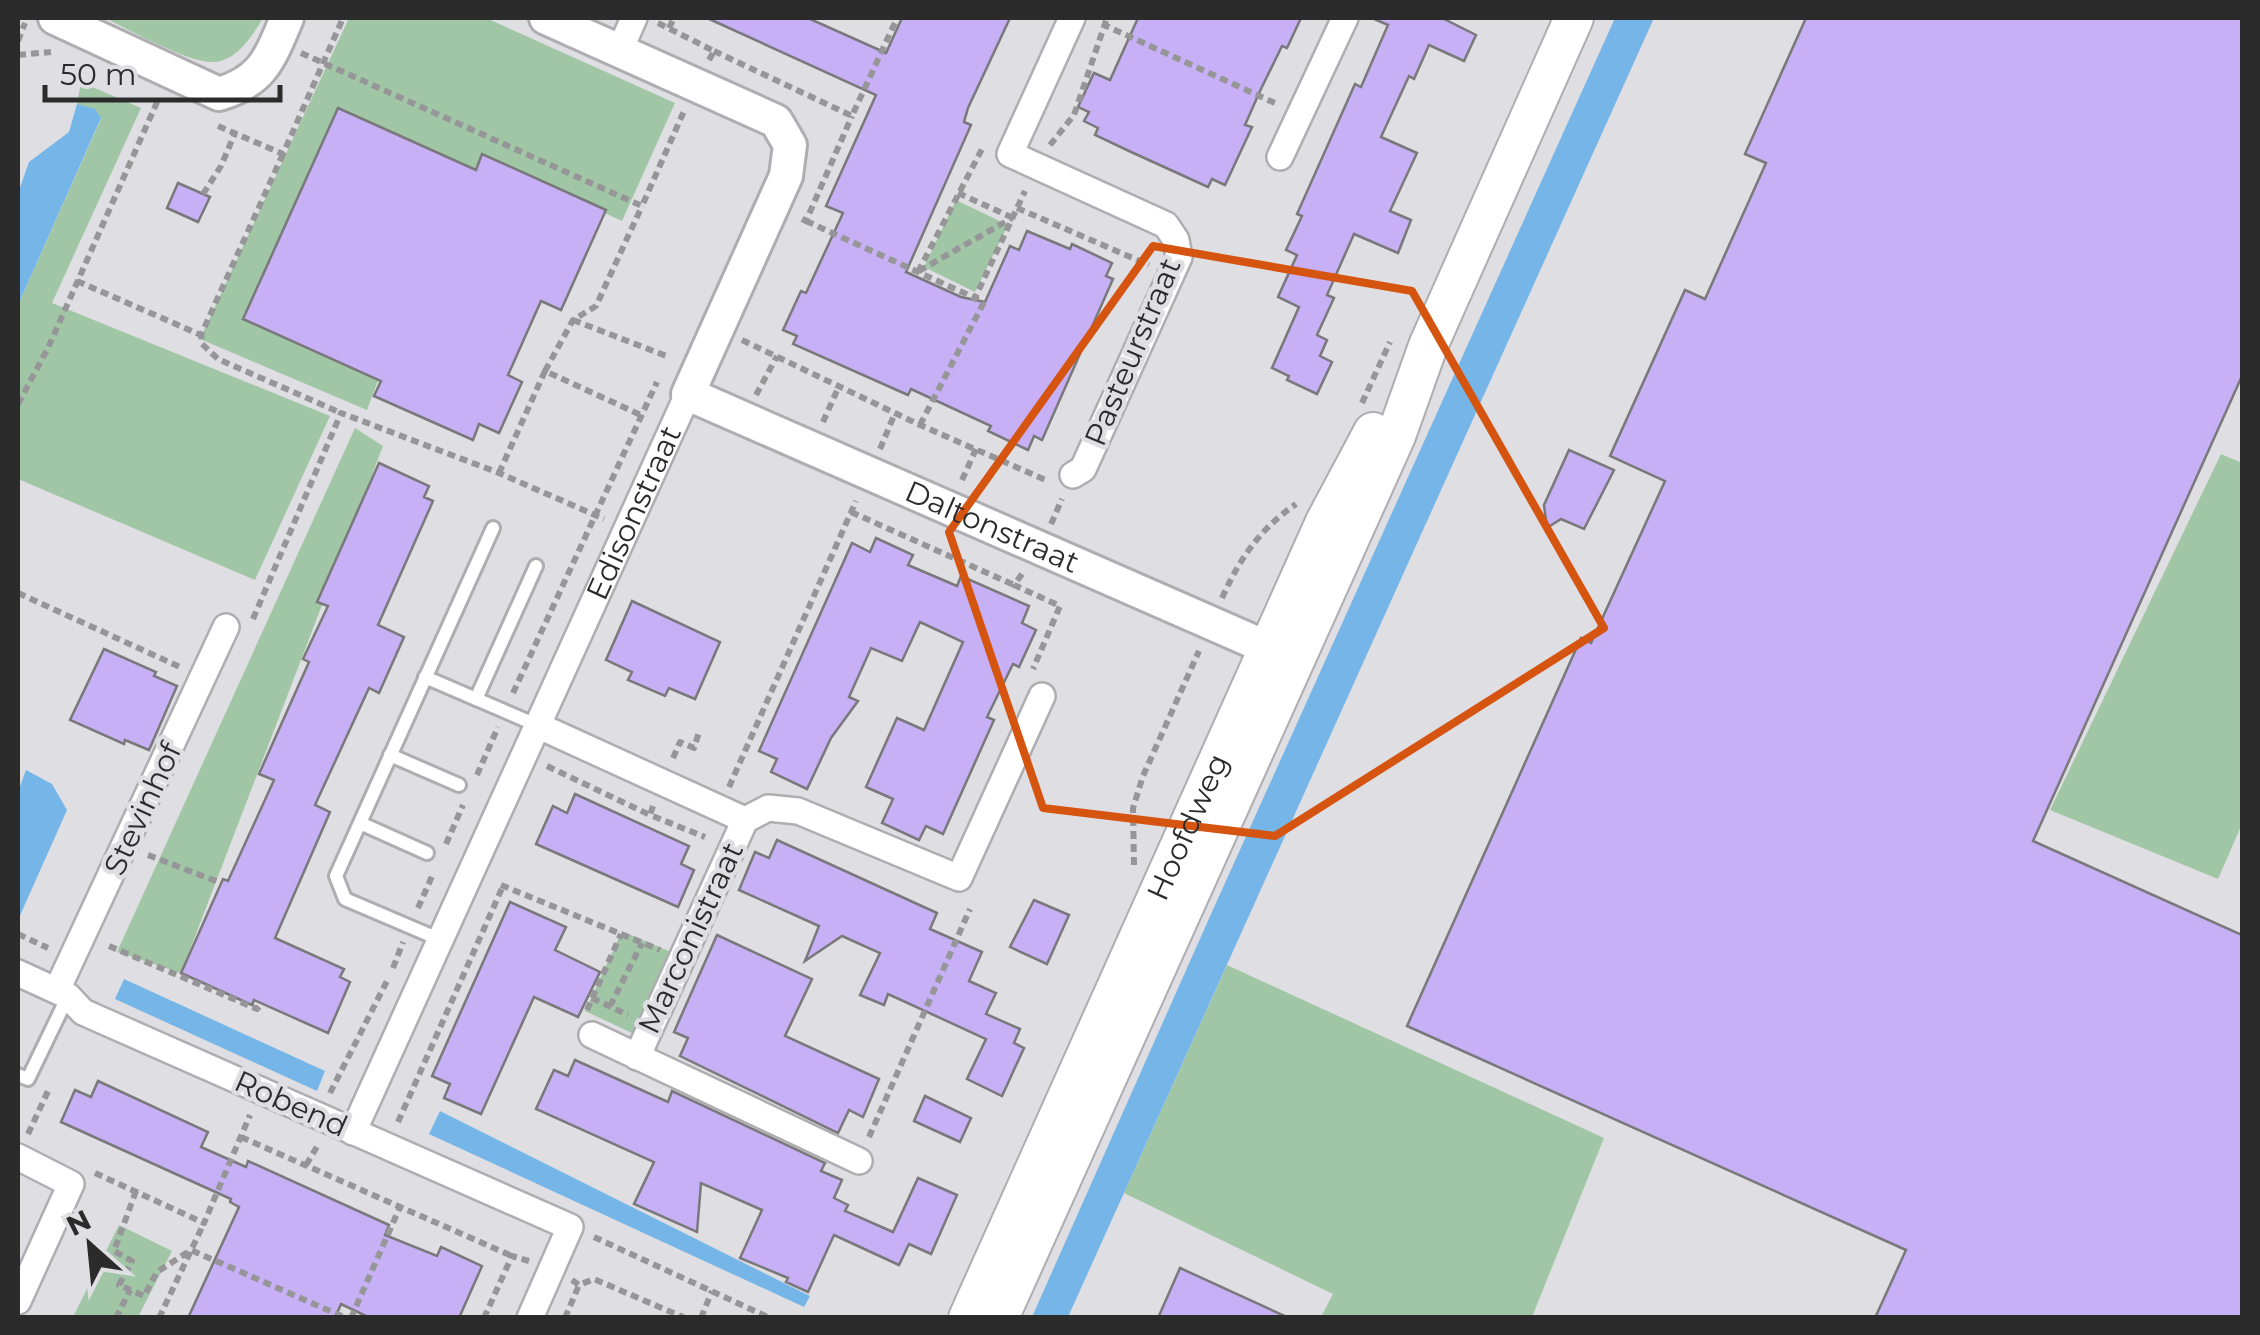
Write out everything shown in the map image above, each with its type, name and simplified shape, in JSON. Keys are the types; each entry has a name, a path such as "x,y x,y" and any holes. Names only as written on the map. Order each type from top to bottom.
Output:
{"main road":[{"name":"Hoofdweg","path":"968,1318 1282,654 1396,436 1428,346 1574,18"},
{"name":"Hoofdweg","path":"999,1318 1282,654"}],"street":[{"path":"55,18 219,94 256,78 282,30"},
{"name":"Edisonstraat","path":"353,1132 786,176 790,146 776,122 546,18"},
{"path":"620,50 634,18"},
{"path":"1010,154 1072,18"},
{"path":"1280,157 1345,18"},
{"name":"Pasteurstraat","path":"1010,154 1166,225 1176,240 1178,257 1172,276 1082,469 1070,483"},
{"name":"Daltonstraat","path":"688,394 1282,654"},
{"name":"Stevinhof","path":"63,993 205,678 239,625"},
{"name":"Marconistraat","path":"637,1057 745,820 768,808 798,811 960,878 1042,696"},
{"name":"Marconistraat","path":"539,726 745,820"},
{"name":"Robend","path":"18,973 63,993 83,1012 570,1227"},
{"name":"Marconistraat","path":"592,1036 859,1160"},
{"path":"18,1301 71,1184 27,1148"},
{"path":"530,1318 570,1227"}],"lane":[{"path":"441,940 345,898 336,876 493,528"},
{"path":"476,699 536,566"},
{"path":"425,677 539,726"},
{"path":"390,755 458,786"},
{"path":"360,823 427,853"},
{"path":"18,1075 28,1079 63,993"}],"path":[{"path":"648,18 852,116 897,18"},
{"path":"669,28 674,18"},
{"path":"1087,18 1105,21 1300,114"},
{"path":"975,298 1036,166 1074,115 1105,21"},
{"path":"282,30 642,206"},
{"path":"500,472 573,320 596,306 714,50"},
{"path":"18,404 48,348 158,98"},
{"path":"203,194 235,133"},
{"path":"918,272 981,146 1010,154 1055,137"},
{"path":"283,154 201,335 206,352 342,414 500,472 628,529"},
{"path":"958,192 1012,218"},
{"path":"1017,208 1172,276"},
{"path":"918,272 1012,218"},
{"path":"806,221 982,304 920,425"},
{"path":"77,281 201,335"},
{"path":"573,320 669,356"},
{"path":"718,328 920,425 1070,483 1039,549 1014,586"},
{"path":"545,372 672,429"},
{"path":"732,848 706,837 895,413"},
{"path":"239,625 342,414"},
{"path":"852,512 1060,606 1024,690 1042,696"},
{"path":"18,593 205,678"},
{"path":"524,760 557,769 650,814"},
{"path":"148,855 221,883"},
{"path":"472,873 682,959"},
{"path":"386,1147 503,886"},
{"path":"859,1160 970,909"},
{"path":"592,1036 578,1028 622,934"},
{"path":"610,1006 642,942"},
{"path":"109,946 257,1009 262,1004"},
{"path":"592,998 651,1026"},
{"path":"159,1318 260,1091"},
{"path":"241,1137 512,1256 552,1269 579,1285"},
{"path":"80,1165 204,1223"},
{"path":"136,1192 114,1251 132,1261 119,1285 144,1296 158,1272 191,1250"},
{"path":"191,1250 349,1318 400,1207"},
{"path":"570,1227 770,1318"},
{"path":"484,1318 512,1256"},
{"path":"565,1318 579,1285 594,1278 685,1318"},
{"path":"116,1318 130,1290"},
{"path":"700,1318 712,1291"}],"highlighted area":[{"path":"1153,246 1412,291 1604,628 1275,836 1043,808 949,532"}],"green space":[{"path":"105,18 263,18 236,53 213,62 174,51"},
{"path":"349,18 486,18 675,103 622,221 482,156 367,410 200,339"},
{"path":"81,82 141,108 52,303 330,416 255,580 18,479 18,305 101,119 94,109 77,104"},
{"path":"956,200 1008,225 975,292 924,267"},
{"path":"355,428 383,446 181,973 117,952"},
{"path":"2221,454 2242,463 2242,824 2218,879 2050,810"},
{"path":"622,931 671,952 634,1034 585,1011"},
{"path":"1227,965 1604,1138 1532,1317 1321,1317 1333,1294 1124,1193"},
{"path":"119,1225 172,1251 138,1317 73,1317"}],"water":[{"path":"1615,18 1654,18 1068,1317 1032,1317 1207,923"},
{"path":"77,104 95,109 101,118 18,305 18,193 29,162 69,132"},
{"path":"26,770 52,784 67,810 18,920 18,792"},
{"path":"124,979 325,1071 317,1091 115,999"},
{"path":"440,1111 810,1296 804,1307 429,1134"}],"building":[{"path":"707,18 808,18 886,53 902,18 1010,18 968,108 964,122 971,125 906,272 961,297 985,302 1010,246 1019,250 1027,231 1070,249 1072,244 1112,263 1106,276 1113,279 1042,440 1034,436 1028,450 988,431 991,426 911,389 908,395 793,344 797,336 783,330 801,291 806,293 843,213 826,206 876,95"},
{"path":"1138,18 1301,18 1260,91 1245,125 1252,127 1225,185 1212,179 1208,187 1095,135 1098,128 1084,121 1089,112 1078,107 1094,73 1110,80"},
{"path":"1372,18 1442,18 1476,35 1464,61 1429,45 1414,79 1409,76 1381,137 1417,153 1390,211 1411,220 1398,253 1354,234 1327,295 1334,298 1317,335 1327,340 1320,356 1332,362 1317,394 1272,368 1299,307 1278,297 1297,255 1286,250 1302,216 1297,214 1355,84 1361,87 1388,25"},
{"path":"1806,18 2242,18 2242,376 2033,841 2242,935 2242,1318 1875,1318 1906,1250 1407,1026 1581,638 1591,643 1665,481 1610,456 1685,290 1705,299 1766,163 1745,154"},
{"path":"338,108 476,170 482,154 606,210 561,310 541,301 508,375 522,382 499,433 479,424 473,440 374,396 381,381 243,319"},
{"path":"178,183 210,197 198,222 167,208"},
{"path":"1569,450 1614,470 1584,529 1561,519 1547,528 1544,505"},
{"path":"379,463 429,486 424,497 433,501 378,625 404,637 379,693 369,688 315,805 330,812 275,938 344,969 340,977 350,982 328,1033 181,973 274,780 259,774 309,662 303,659 328,606 317,602"},
{"path":"876,538 913,555 908,565 957,586 961,576 1029,606 1022,623 1036,630 1019,667 1013,664 987,717 994,720 943,834 926,826 919,840 882,823 893,799 866,787 897,718 924,730 963,642 920,622 902,661 871,648 849,697 858,701 831,738 807,789 771,772 777,759 759,751 852,543 870,552"},
{"path":"632,601 720,642 695,699 669,688 665,696 628,680 632,672 606,660"},
{"path":"104,649 177,686 149,750 125,740 124,744 70,720"},
{"path":"575,794 689,846 681,864 694,870 678,907 536,844 553,806 567,813"},
{"path":"777,840 937,913 930,929 982,952 969,981 996,993 986,1014 1020,1029 1014,1043 1024,1048 1002,1096 967,1079 986,1039 888,994 884,1005 860,995 880,953 842,936 805,961 819,926 739,890 755,852 769,858"},
{"path":"1034,900 1069,915 1047,964 1010,947"},
{"path":"510,902 566,927 555,950 600,972 578,1017 534,997 481,1114 444,1098 450,1084 432,1076"},
{"path":"717,935 812,979 785,1036 879,1079 863,1117 849,1110 838,1133 680,1056 688,1038 674,1032"},
{"path":"575,1060 668,1102 672,1091 825,1163 821,1171 842,1180 834,1198 848,1205 845,1211 893,1232 918,1178 957,1195 931,1254 909,1244 899,1265 834,1235 808,1292 786,1282 788,1278 740,1258 762,1210 701,1183 697,1232 634,1204 654,1162 536,1109 554,1070 568,1076"},
{"path":"98,1081 208,1132 201,1147 246,1167 248,1161 389,1225 385,1235 437,1256 441,1247 482,1266 459,1318 370,1318 341,1304 335,1318 188,1318 239,1207 231,1199 61,1122 75,1090 91,1097"},
{"path":"925,1096 971,1118 960,1142 914,1121"},
{"path":"1180,1268 1289,1318 1158,1318"}]}
